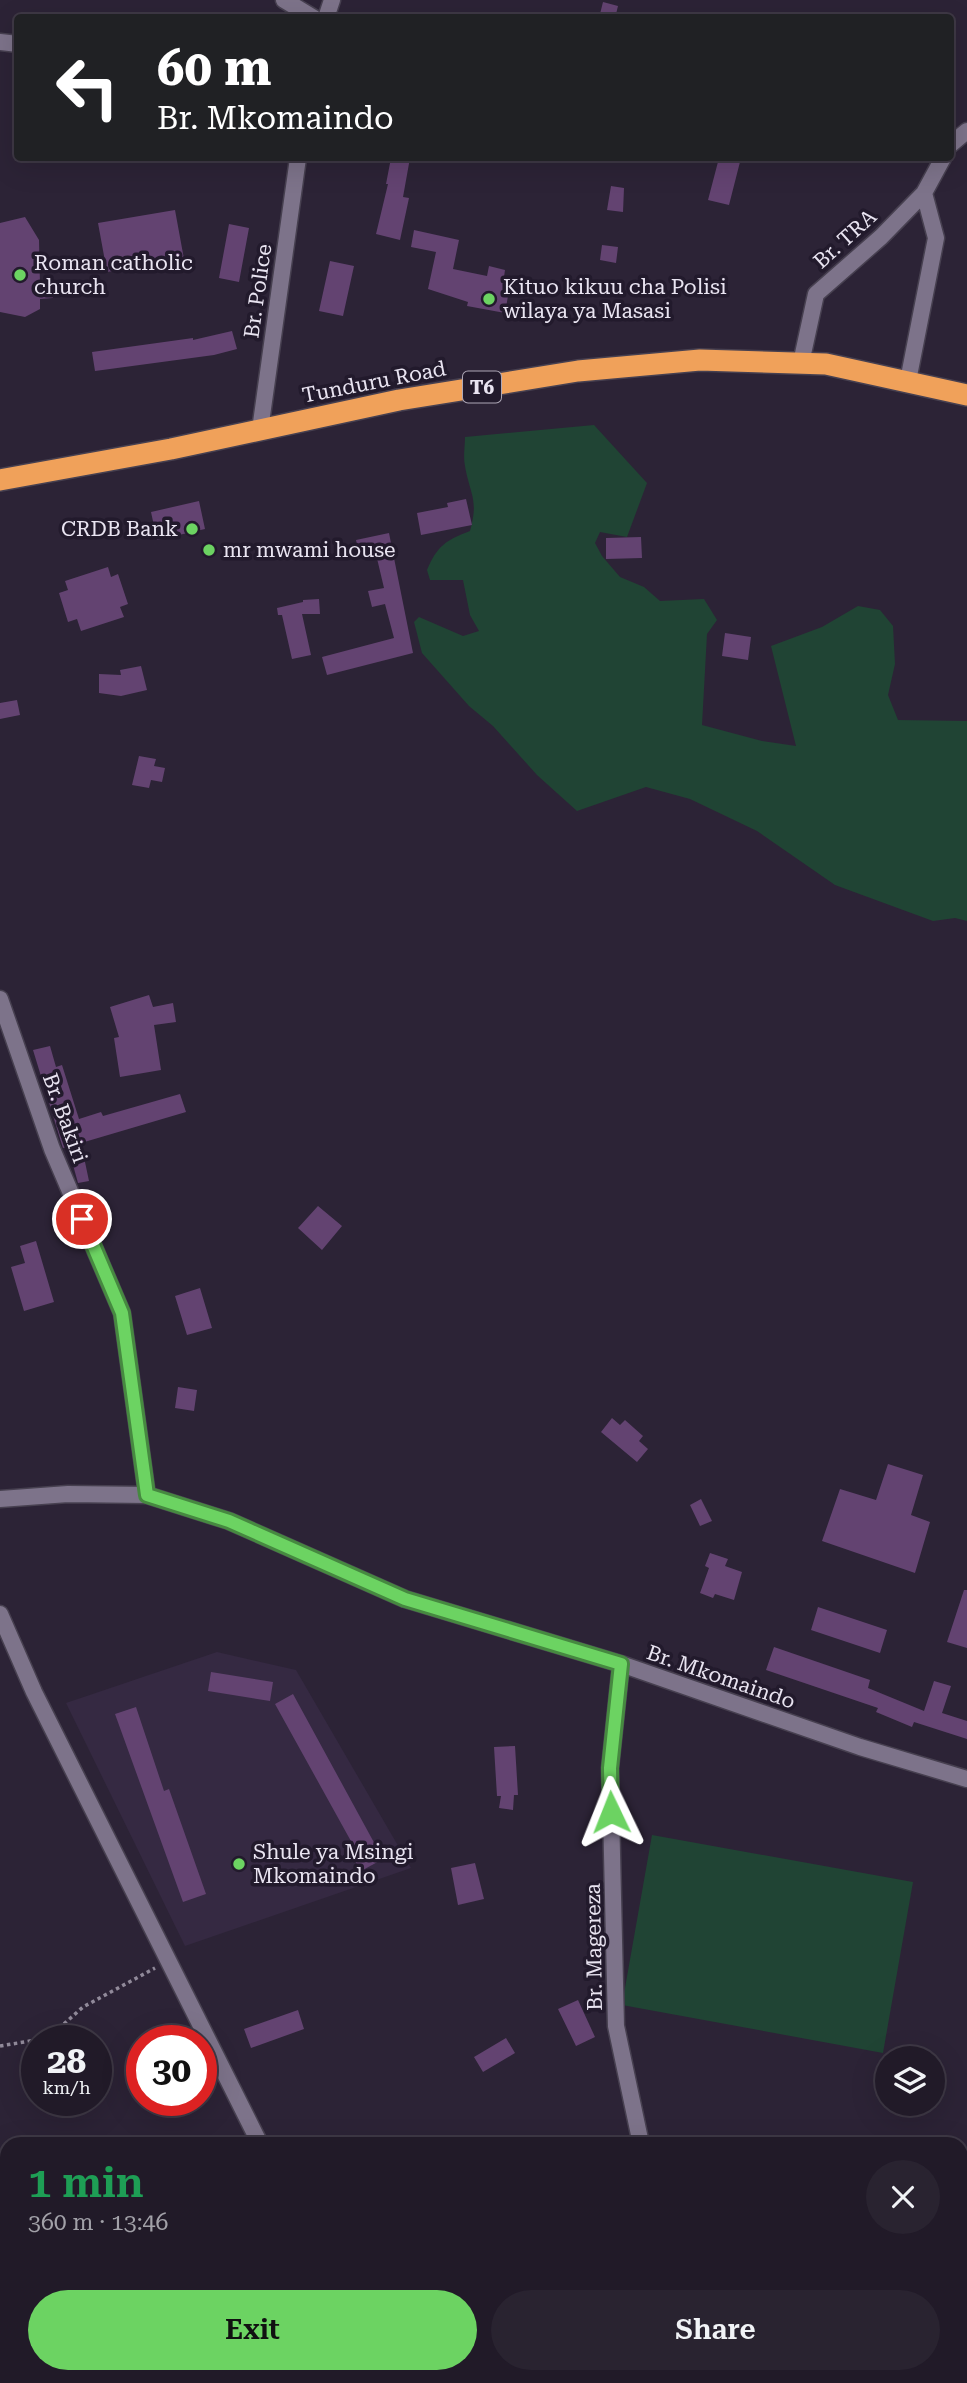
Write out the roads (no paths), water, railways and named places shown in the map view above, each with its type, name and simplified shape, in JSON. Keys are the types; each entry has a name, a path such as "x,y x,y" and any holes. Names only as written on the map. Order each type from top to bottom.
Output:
{"highway":[{"name":"Tunduru Road","path":"0,480 171,449 399,400 578,371 701,360 826,364 967,395"}],"street":[{"path":"284,0 307,14"},
{"name":"Br. Police","path":"260,430 298,161"},
{"name":"Br. TRA","path":"801,363 816,294 881,237 924,193 941,161"},
{"path":"908,381 936,238 924,193"},
{"name":"Br. Bakiri","path":"0,999 52,1149 122,1313 147,1495"},
{"path":"0,1499 68,1494 147,1495"},
{"name":"Br. Mkomaindo","path":"147,1495 229,1521 405,1599 621,1664 860,1747 967,1779"},
{"path":"0,1614 34,1692 257,2137"},
{"name":"Br. Magereza","path":"621,1664 610,1768 617,2026 639,2137"}],"place":[{"name":"Roman catholic church","path":"20,275"},
{"name":"Kituo kikuu cha Polisi wilaya ya Masasi","path":"489,299"},
{"name":"CRDB Bank","path":"192,529"},
{"name":"mr mwami house","path":"209,550"},
{"name":"Shule ya Msingi Mkomaindo","path":"239,1864"}]}
